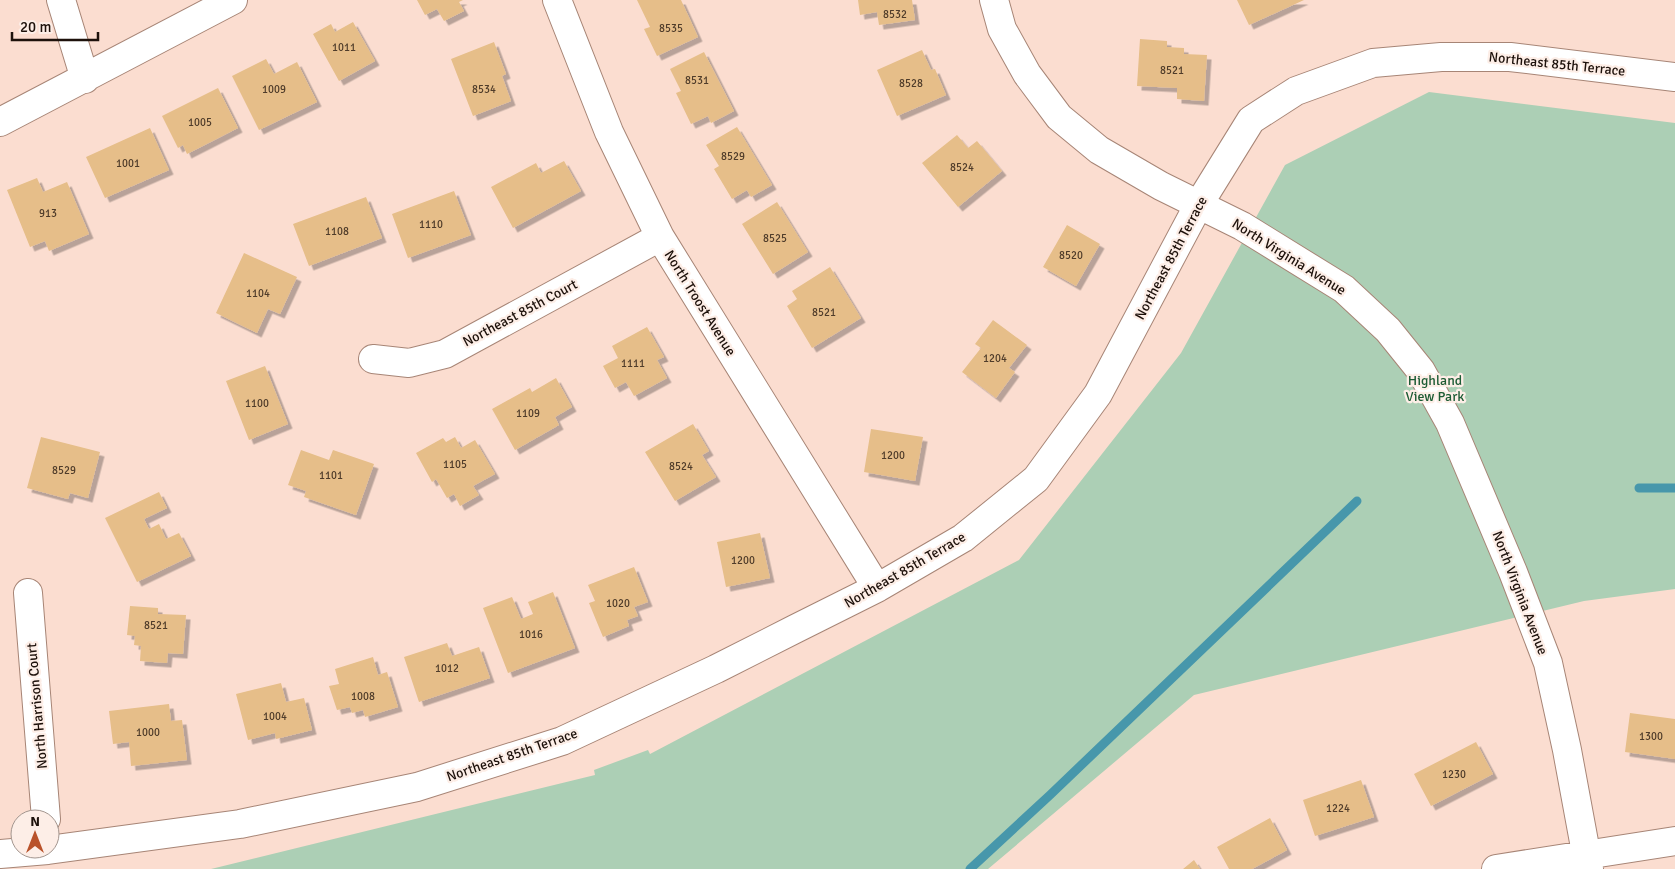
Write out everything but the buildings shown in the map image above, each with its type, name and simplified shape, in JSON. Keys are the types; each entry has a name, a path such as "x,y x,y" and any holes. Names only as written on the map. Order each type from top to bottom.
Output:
{"street":[{"path":"61,0 85,79"},
{"path":"0,122 233,0"},
{"name":"North Troost Avenue","path":"557,0 608,132 660,237 877,588"},
{"name":"North Virginia Avenue","path":"994,0 1002,29 1022,67 1059,117 1099,150 1160,186 1242,226 1344,288 1388,330 1421,371 1450,423 1514,572 1548,663 1568,750 1588,861"},
{"name":"Northeast 85th Terrace","path":"60,847 240,824 417,787 562,741 716,669 877,588 963,538 1036,479 1098,394 1198,204 1252,120 1296,91 1373,63 1441,56 1510,57 1675,77"},
{"name":"Northeast 85th Court","path":"373,359 409,363 445,354 660,237"},
{"name":"North Harrison Court","path":"28,593 45,809"},
{"path":"1496,869 1588,861 1675,841"}],"green space":[{"name":"Highland View Park","path":"1429,92 1675,123 1675,589 1584,601 1194,695 988,869 211,869 595,775 594,770 648,750 650,754 1019,560 1181,353 1285,165"}],"waterway":[{"path":"1639,488 1675,488"},
{"path":"970,869 1050,795 1357,501"}]}
